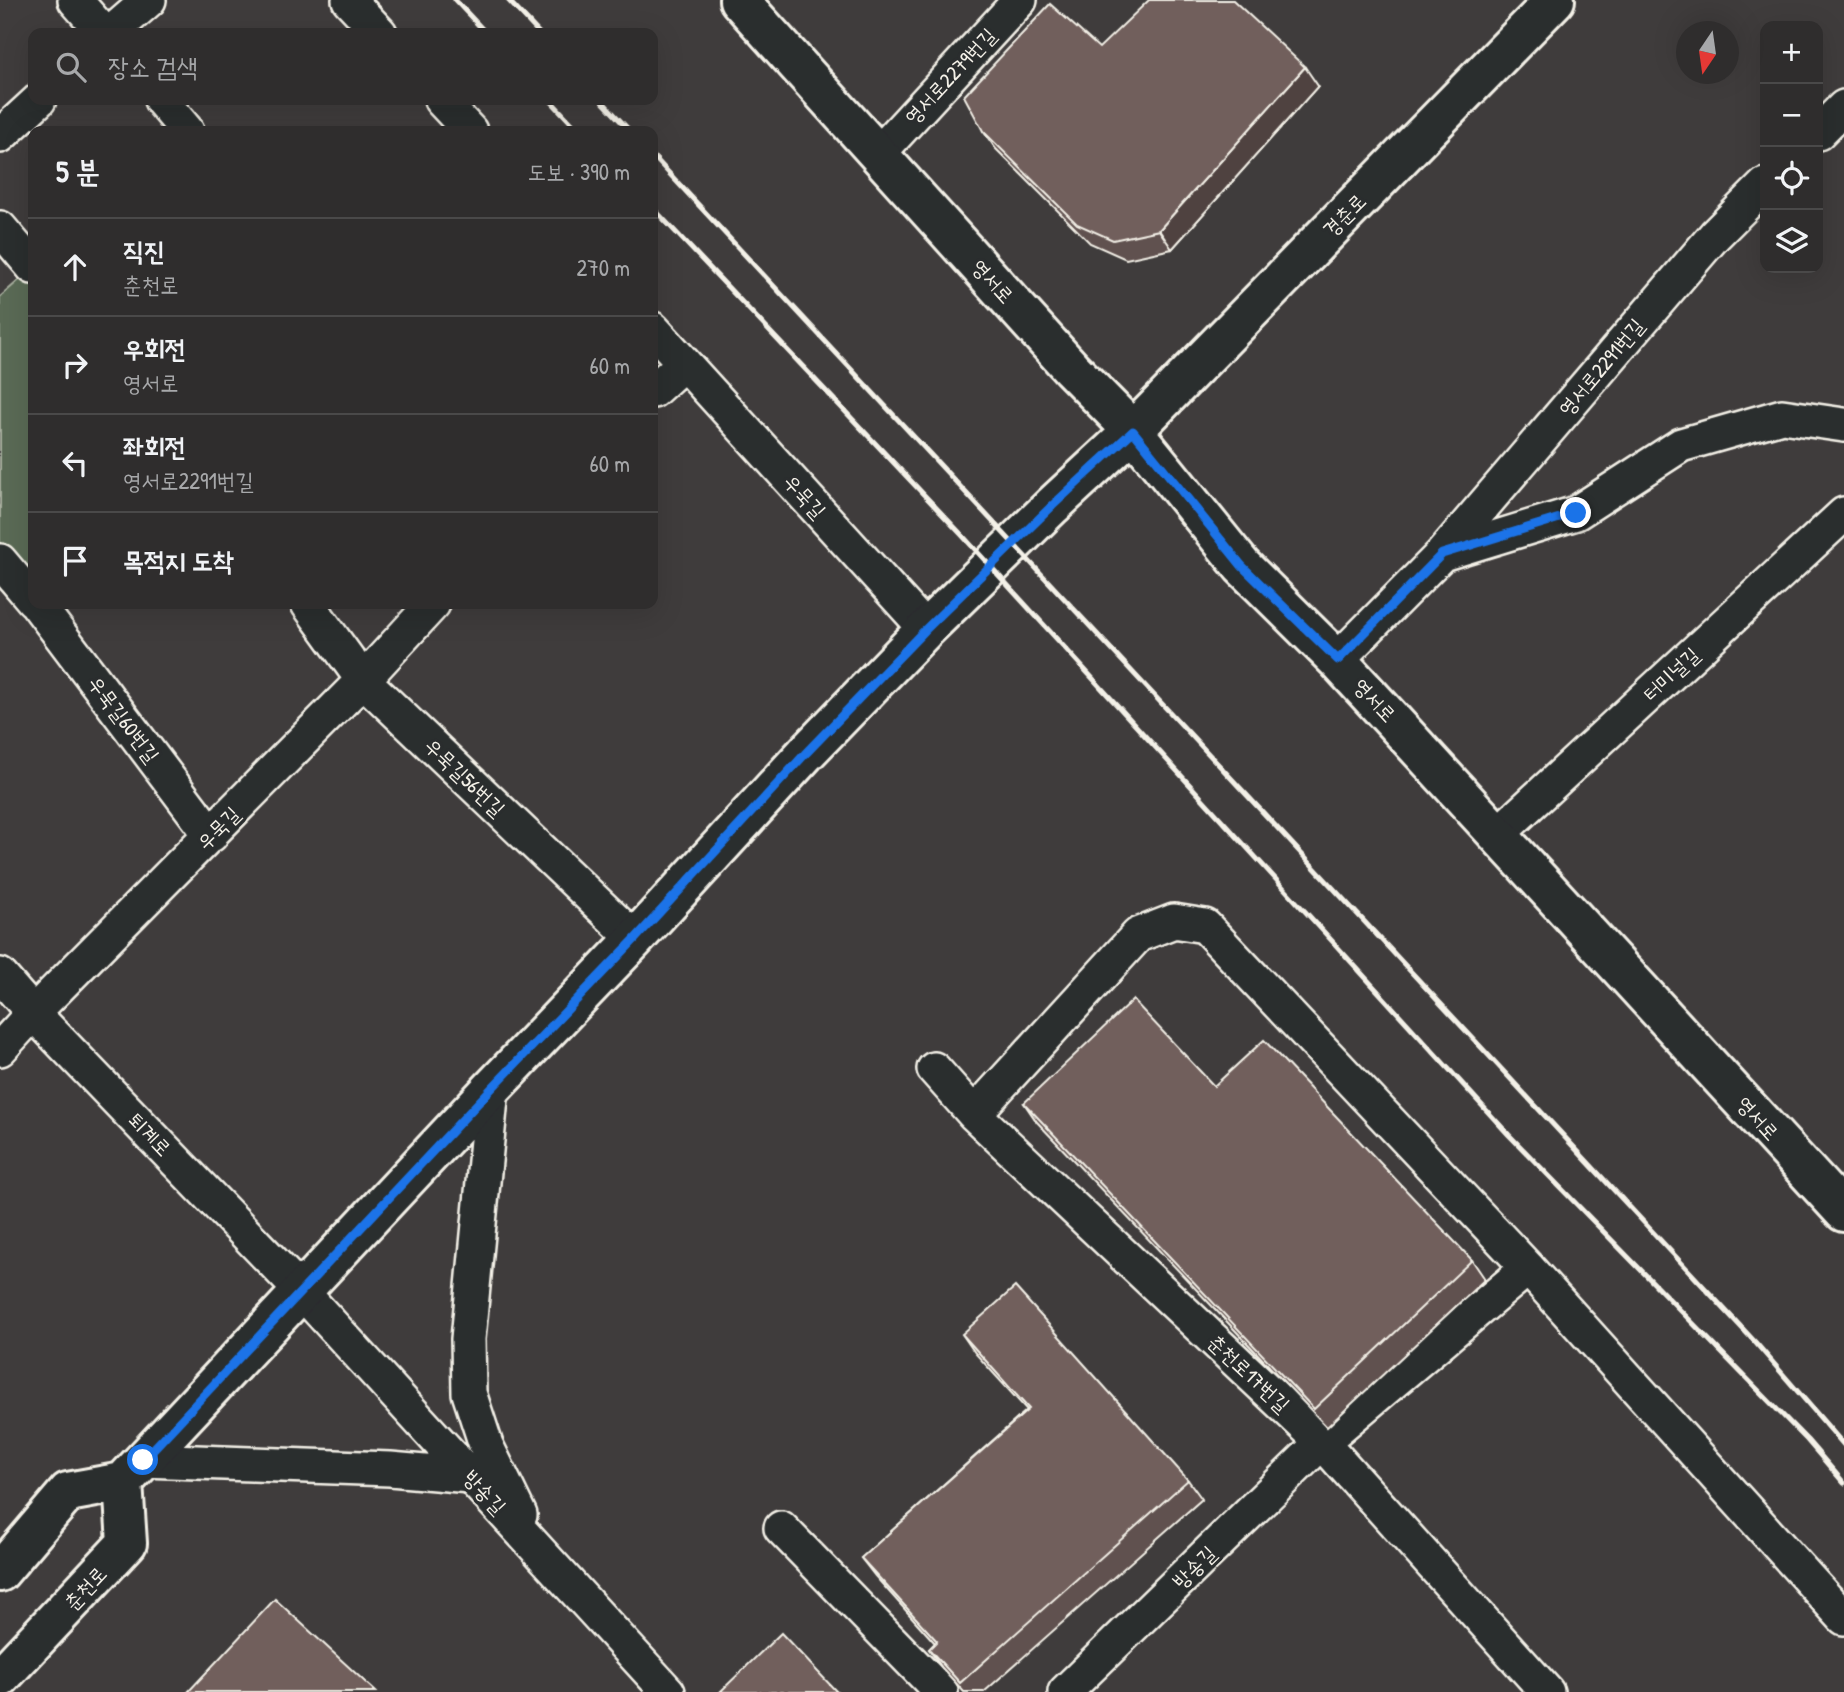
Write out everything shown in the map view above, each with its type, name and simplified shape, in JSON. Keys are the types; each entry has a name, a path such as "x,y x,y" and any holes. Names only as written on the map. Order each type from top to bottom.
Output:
{"street":[{"path":"75,0 100,28"},
{"path":"117,28 149,0"},
{"path":"349,0 375,28"},
{"name":"영서로","path":"739,0 879,152 1071,368 1133,431 1242,566 1338,660 1844,1212"},
{"name":"영서로2279번길","path":"879,152 1020,0"},
{"name":"경춘로","path":"1133,431 1555,0"},
{"path":"0,136 34,105"},
{"path":"164,105 183,126"},
{"path":"446,105 465,126"},
{"path":"1823,128 1844,107"},
{"name":"영서로2291번길","path":"1338,660 1442,554 1714,235 1760,190"},
{"path":"0,228 28,261"},
{"name":"우묵길","path":"658,334 926,629"},
{"path":"658,386 684,363"},
{"name":"영서로2291번길","path":"1442,554 1576,513 1681,445 1782,416 1844,425"},
{"path":"133,1471 635,939 805,754 926,629 1133,431"},
{"name":"터미널길","path":"1498,834 1844,513"},
{"path":"0,561 28,594"},
{"name":"우묵길60번길","path":"41,609 211,835"},
{"name":"우묵길56번길","path":"313,609 363,680 635,939"},
{"name":"우묵길","path":"0,1049 363,680 428,609"},
{"path":"974,1114 1138,934 1174,921 1205,926 1528,1268 1844,1618"},
{"name":"퇴계로","path":"0,975 33,1013 301,1291"},
{"name":"춘천로17번길","path":"934,1069 974,1114 1322,1442 1547,1692"},
{"path":"492,1088 468,1339 469,1393 486,1445 534,1546"},
{"name":"방송길","path":"1065,1692 1322,1442 1528,1268"},
{"name":"방송길","path":"301,1291 668,1692"},
{"path":"0,1572 68,1492 133,1471 390,1469 470,1476"},
{"name":"춘천로","path":"0,1678 127,1543 133,1471"},
{"path":"781,1528 941,1692"}],"green space":[{"path":"28,272 28,594 0,561 0,297"}],"building":[{"path":"1149,0 1233,0 1305,67 1159,230 1113,240 1077,224 983,131 964,96 1050,4 1099,48"},
{"path":"1133,1000 1214,1086 1264,1040 1472,1260 1314,1409 1024,1103"},
{"path":"1015,1287 1188,1480 960,1683 929,1649 937,1641 861,1558 1029,1409 962,1334"},
{"path":"275,1599 376,1692 188,1692"},
{"path":"781,1633 837,1692 720,1692"}],"railway":[{"path":"455,0 481,28"},
{"path":"508,0 534,28"},
{"path":"555,105 574,126"},
{"path":"606,105 625,126"},
{"path":"658,161 1755,1342 1844,1445"},
{"path":"658,213 961,534 1509,1135 1807,1440 1844,1483"}],"route":[{"path":"143,1460 635,939 805,754 926,629 1133,431 1242,566 1338,660 1442,554 1576,513"}]}
